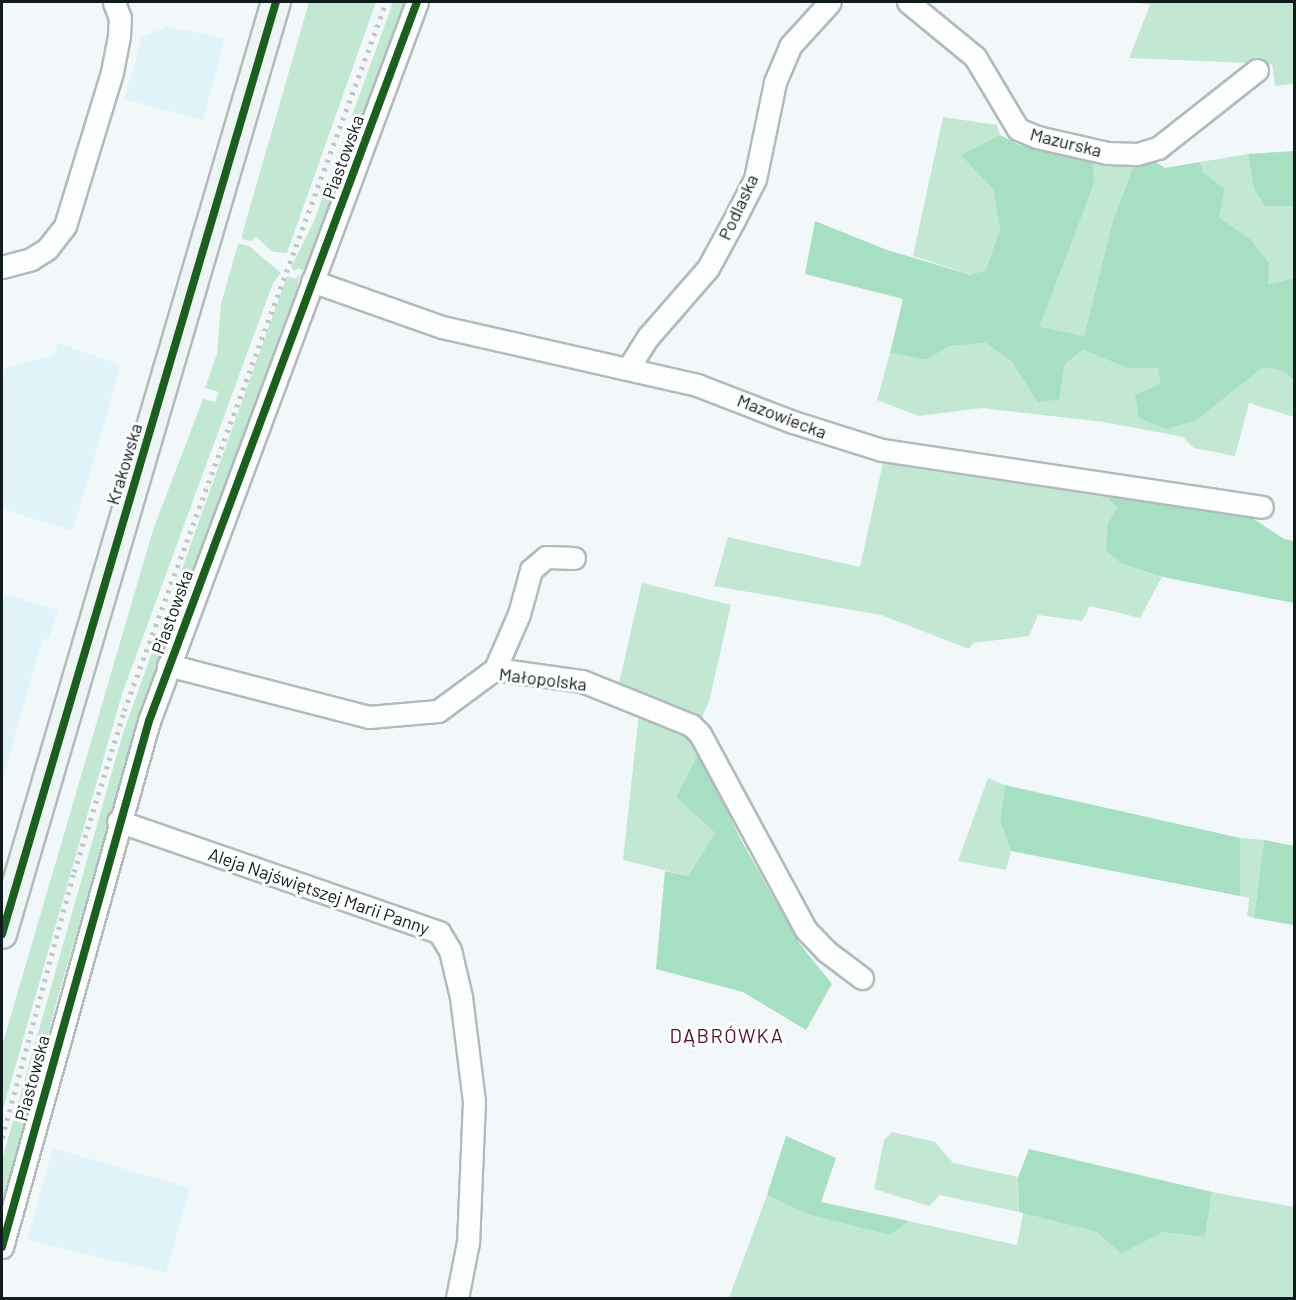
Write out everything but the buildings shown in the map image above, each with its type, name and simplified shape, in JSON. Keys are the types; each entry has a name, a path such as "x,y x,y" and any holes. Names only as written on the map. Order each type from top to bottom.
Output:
{"main road":[{"name":"Krakowska","path":"2,934 276,2"}],"street":[{"path":"2,267 31,259 47,249 65,226 112,72 120,18 114,2"},
{"name":"Piastowska","path":"2,1247 118,821 168,665 417,2"},
{"name":"Podlaska","path":"629,367 648,337 708,268 734,222 755,179 775,82 790,46 830,2"},
{"name":"Mazurska","path":"908,2 975,57 1018,129 1037,137 1107,153 1137,154 1158,148 1257,70"},
{"name":"Mazowiecka","path":"312,281 442,327 629,367 697,385 793,422 882,450 1262,507"},
{"path":"495,669 519,614 531,570 546,557 574,558"},
{"name":"Małopolska","path":"168,665 369,717 438,711 495,669 582,681 691,725 700,734 806,930 826,951 862,978"},
{"name":"Aleja Najświętszej Marii Panny","path":"118,821 439,932 450,950 461,997 474,1101 468,1242 457,1299"}],"shaded area":[{"path":"167,27 225,38 203,120 124,99 142,37"},
{"path":"58,343 121,365 73,531 2,509 2,370 55,354"},
{"path":"5,594 58,610 49,639 42,640 2,782 2,608"},
{"path":"53,1148 190,1188 166,1273 27,1240"}],"green space":[{"path":"309,2 376,2 287,253 273,252 256,237 251,241 242,239 242,235"},
{"path":"393,2 405,2 307,264 303,271 299,268 294,271 291,267 314,221"},
{"path":"1134,2 1294,2 1294,84 1275,86 1272,64 1129,58 1150,5"},
{"path":"943,117 997,125 1000,135 962,155 993,188 1000,229 987,270 972,275 913,256"},
{"path":"1000,135 1019,145 1093,155 1094,184 1039,327 1084,336 1112,223 1135,162 1151,159 1165,168 1200,162 1203,172 1225,189 1219,218 1249,238 1269,263 1268,284 1294,278 1294,380 1284,372 1263,367 1195,421 1165,429 1139,418 1135,395 1160,384 1158,368 1127,368 1083,350 1065,364 1059,399 1038,403 1011,361 986,343 950,346 926,360 890,353 903,299 805,274 815,221 887,250 971,275 986,270 1000,229 993,189 961,155"},
{"path":"1294,151 1294,206 1265,206 1254,189 1248,154"},
{"path":"1248,154 1254,188 1265,206 1294,206 1294,278 1268,284 1249,238 1218,218 1225,189 1203,172 1200,162"},
{"path":"1093,155 1135,162 1112,223 1084,336 1066,335 1038,327 1094,184"},
{"path":"238,244 249,246 281,273 273,283 122,694 2,1113 2,1046 153,530 203,399 215,402 219,392 205,388 217,354 221,304"},
{"path":"299,274 297,293 170,633 123,773 56,1004 2,1215 2,1160 123,733 287,276 296,279"},
{"path":"986,343 1011,361 1038,403 1059,398 1065,364 1083,350 1127,368 1158,368 1160,384 1136,395 1235,388 1263,367 1284,372 1294,380 1294,417 1249,403 1235,456 1194,448 1183,437 1104,422 982,408 919,416 877,400 890,353 926,360 950,346"},
{"path":"884,458 1102,492 1117,508 1108,523 1122,564 1162,577 1140,618 1090,606 1082,621 1038,615 1029,636 973,643 969,649 881,615 714,586 728,537 860,567"},
{"path":"1102,492 1248,515 1284,539 1294,541 1294,603 1163,577 1122,564 1106,550 1108,523 1117,508"},
{"path":"642,583 731,605 709,702 701,719 619,683"},
{"path":"639,713 687,731 700,751 677,797 715,833 688,876 623,860"},
{"path":"700,751 740,838 799,943 832,984 806,1030 743,992 656,969 665,871 688,876 715,833 676,797"},
{"path":"988,778 1005,785 1000,821 1011,851 1006,870 958,861"},
{"path":"1005,785 1240,838 1240,896 1011,851 1000,821"},
{"path":"1240,838 1264,840 1254,918 1247,916 1249,898 1240,896"},
{"path":"1264,840 1294,846 1294,925 1254,918"},
{"path":"892,1132 935,1142 953,1163 1018,1177 1019,1212 940,1195 929,1206 874,1189 884,1140"},
{"path":"786,1136 836,1158 821,1202 909,1221 890,1235 808,1214 767,1195"},
{"path":"1029,1149 1212,1192 1205,1237 1163,1232 1121,1254 1097,1232 1019,1212 1018,1177"},
{"path":"1212,1192 1294,1207 1294,1298 729,1298 767,1195 890,1235 909,1221 1017,1245 1023,1213 1097,1232 1121,1254 1163,1232 1205,1237"}],"railway":[{"path":"2,1138 74,872 124,711 386,2"}],"cycle path":[{"path":"2,934 276,2"},
{"path":"2,1247 149,721 417,2"}],"district":[{"name":"DĄBRÓWKA","path":"727,1035"}]}
